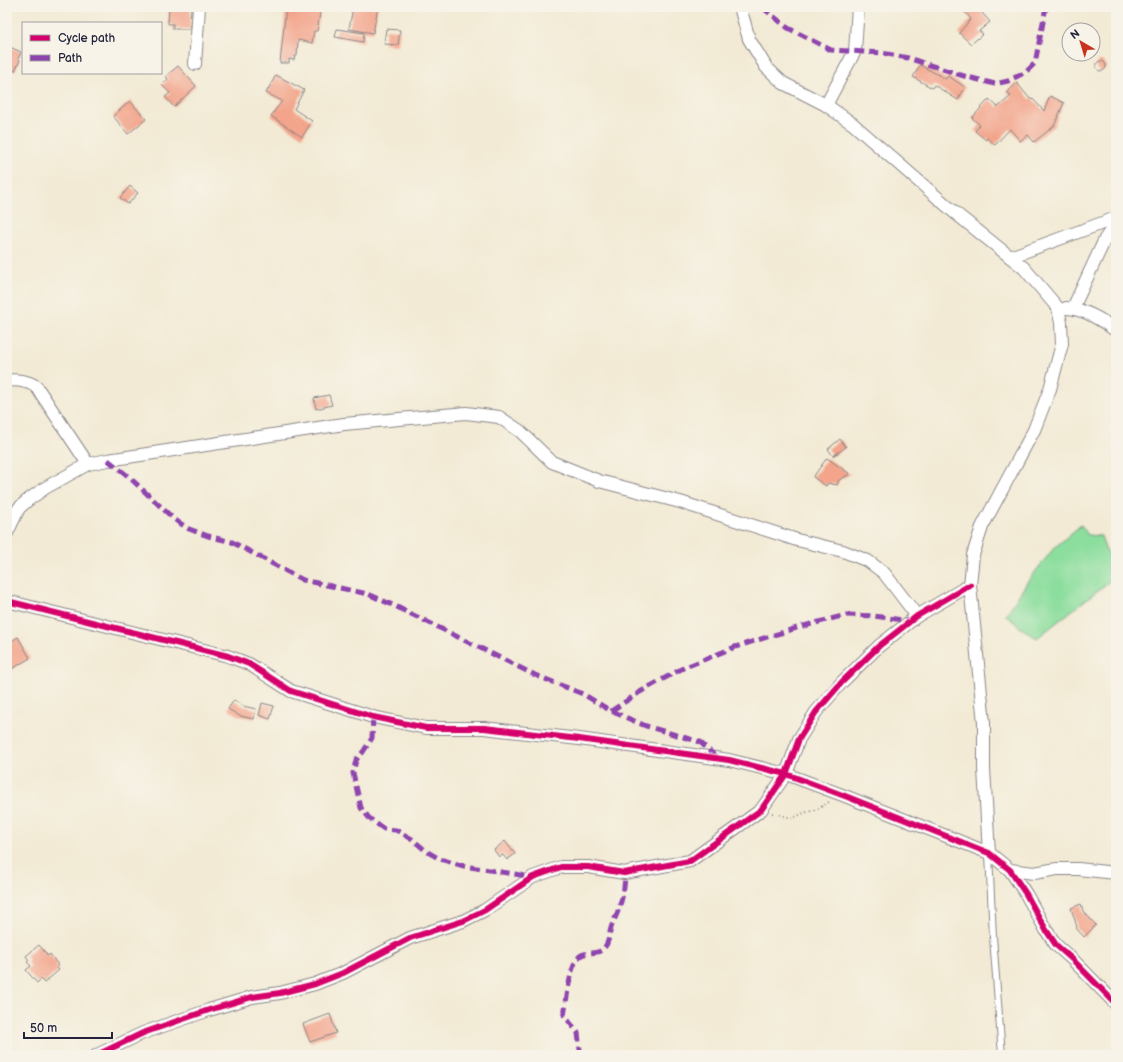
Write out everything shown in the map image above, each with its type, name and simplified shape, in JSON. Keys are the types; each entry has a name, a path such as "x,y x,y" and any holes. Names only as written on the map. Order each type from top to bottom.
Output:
{"street":[{"path":"195,64 199,7"},
{"path":"740,7 749,39 766,67 783,83 826,105 859,128 954,212 1024,268 1058,308 1061,323 1062,344 1050,389 1034,430 982,527 973,555 970,585 984,723 984,769 989,853"},
{"path":"826,105 855,52 858,7"},
{"path":"1010,257 1116,218"},
{"path":"1073,308 1104,239 1116,223"},
{"path":"1058,308 1073,308 1095,317 1116,330"},
{"path":"7,381 27,381 36,386 88,464"},
{"path":"7,532 19,508 28,500 45,488 88,464 344,424 466,413 499,417 520,431 552,462 592,478 680,502 797,540 843,551 868,561 884,573 917,616"},
{"path":"97,1055 143,1032 252,997 280,993 315,984 343,973 410,938 463,921 486,910 533,877 562,867 588,867 624,872 690,861 761,810 786,774 799,739 816,712 842,682 879,646 917,616 970,585"},
{"path":"7,601 228,656 249,664 291,691 373,718 426,728 484,728 632,746 728,760 786,774 989,853 1010,870 1056,945 1073,960 1116,1004"},
{"path":"1010,870 1034,873 1057,869 1078,869 1116,873"}],"lane":[{"path":"989,853 993,937 1002,1055"}],"path":[{"path":"761,810 793,818 804,812 818,809 829,802 845,796"}],"green space":[{"path":"1081,525 1088,535 1101,536 1105,549 1116,565 1116,576 1037,638 1021,628 1006,615 1028,581 1054,548"}],"building":[{"path":"169,7 191,7 190,29 173,29 173,24 168,24"},
{"path":"286,7 321,7 317,31 314,31 312,43 298,40 297,56 295,56 294,60 289,59 289,63 280,63"},
{"path":"353,7 378,7 373,33 349,29"},
{"path":"972,7 977,7 990,22 979,31 983,34 971,44 959,33 971,19 965,12"},
{"path":"337,29 364,33 363,42 335,37"},
{"path":"386,29 400,30 398,45 384,44"},
{"path":"10,47 21,52 18,59 20,60 15,71 7,67 7,53"},
{"path":"1101,61 1106,64 1106,68 1103,71 1099,71 1096,68 1096,64"},
{"path":"920,65 946,79 948,76 965,87 958,100 934,85 932,88 913,77"},
{"path":"178,66 196,86 174,107 165,97 170,93 162,85 168,79 166,76"},
{"path":"276,75 304,90 294,109 312,121 302,137 271,116 282,101 266,93"},
{"path":"1017,83 1030,99 1032,98 1044,111 1050,96 1064,103 1054,126 1034,142 1028,135 1020,141 1010,129 995,145 975,131 980,125 972,118 989,99 998,107 1011,96 1007,92"},
{"path":"130,101 146,119 128,134 113,116"},
{"path":"130,186 138,193 128,204 120,198"},
{"path":"329,395 332,405 316,409 314,398"},
{"path":"840,439 846,447 833,456 828,449"},
{"path":"827,458 850,474 839,480 837,485 828,483 826,486 813,477"},
{"path":"18,637 30,658 12,669 7,660 7,644"},
{"path":"234,700 243,706 256,709 254,719 240,716 228,709"},
{"path":"262,703 274,706 270,719 259,715"},
{"path":"505,841 515,854 507,860 503,855 499,857 494,850"},
{"path":"1081,904 1083,911 1096,925 1084,937 1076,928 1077,927 1071,908"},
{"path":"39,945 48,956 50,954 58,965 56,967 59,970 44,983 41,979 37,983 26,970 31,966 27,962 29,960 26,956"},
{"path":"330,1014 336,1033 310,1042 303,1024"}],"marked path":[{"path":"762,7 788,28 831,50 882,53 908,58 964,76 995,84 1008,81 1026,72 1035,63 1046,7"},
{"path":"108,460 128,476 175,520 189,529 208,536 232,542 303,580 368,594 535,675 583,694 611,711 646,726 700,742 717,758"},
{"path":"611,711 640,692 683,668 735,647 800,627 846,615 874,616 910,621"},
{"path":"373,717 372,738 356,760 353,773 361,808 370,819 384,829 396,830 412,839 426,851 440,859 464,866 533,877"},
{"path":"584,1055 580,1050 578,1033 564,1015 569,984 573,968 579,957 584,954 598,952 607,944 622,897 624,873"}],"cycle path":[{"path":"97,1055 143,1033 209,1010 252,997 280,993 315,984 343,973 410,938 463,921 485,910 533,877 561,867 588,867 624,873 690,861 761,810 786,774 799,739 816,712 842,682 879,646 917,616 970,585"},
{"path":"7,601 228,656 249,664 291,691 373,717 426,728 484,728 579,739 729,760 786,774 989,853 1010,870 1056,945 1073,960 1116,1004"}]}
